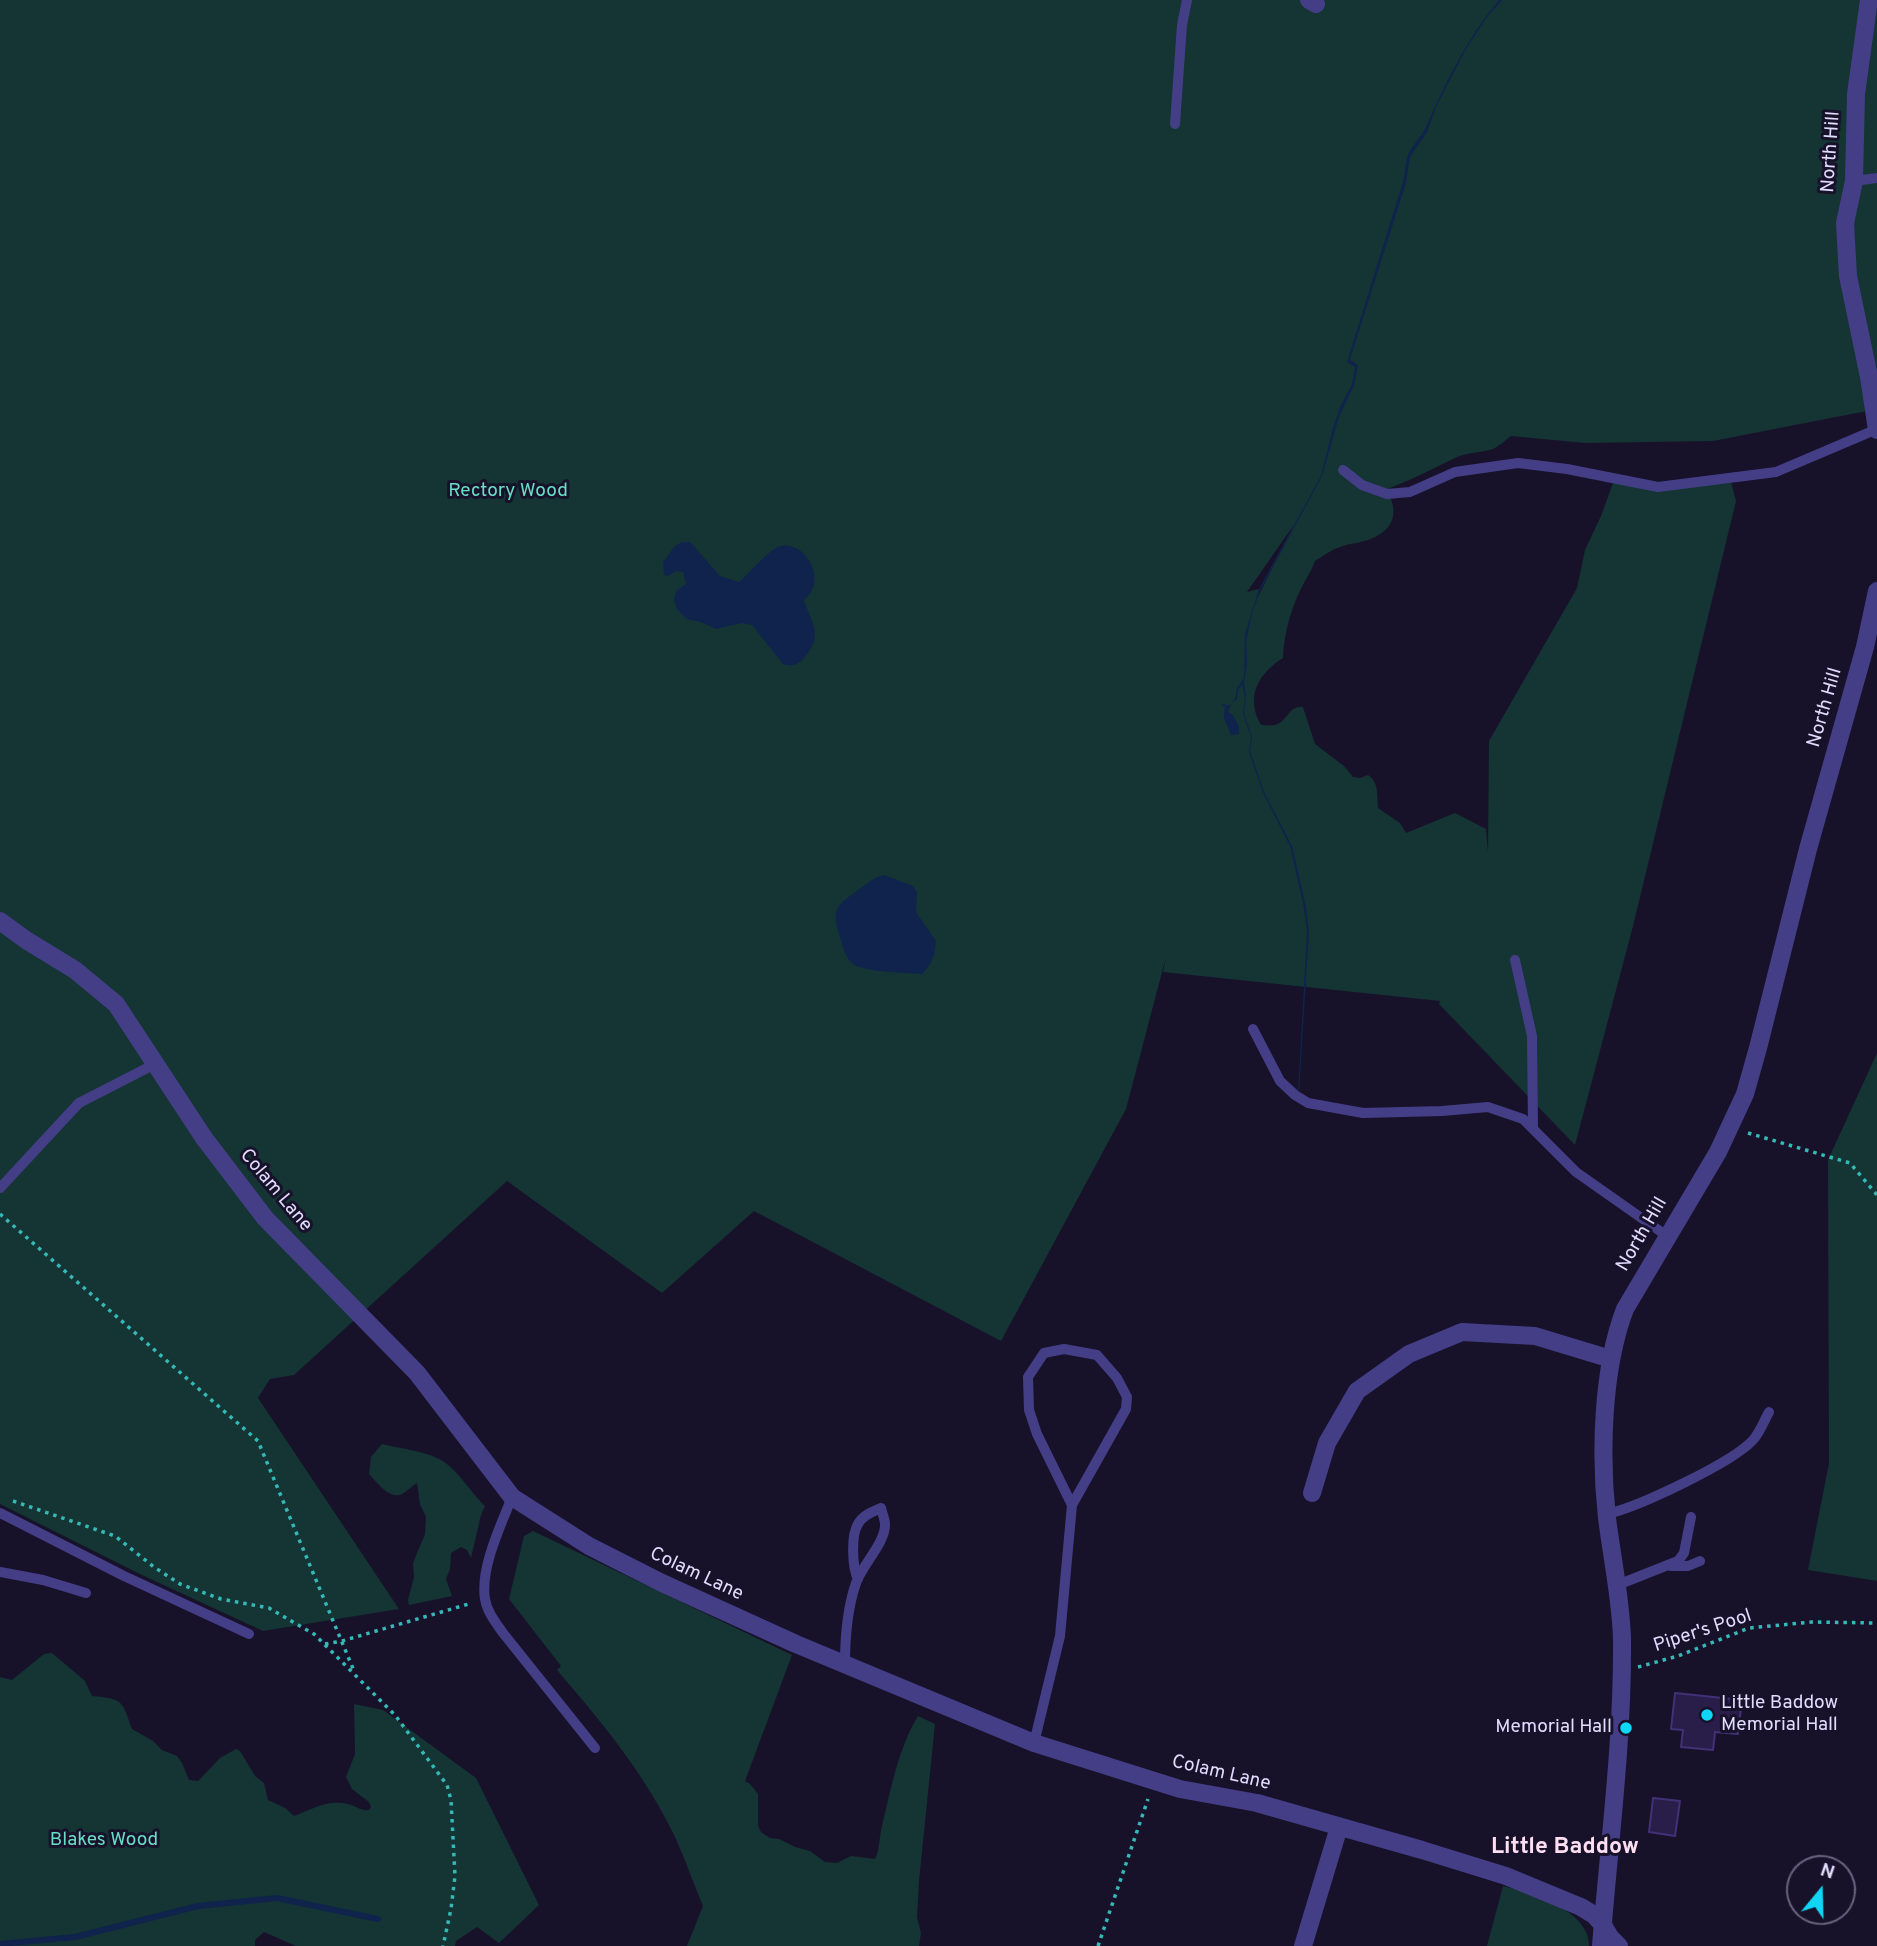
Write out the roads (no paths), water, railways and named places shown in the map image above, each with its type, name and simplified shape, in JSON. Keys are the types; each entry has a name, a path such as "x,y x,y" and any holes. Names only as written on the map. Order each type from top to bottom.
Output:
{"street":[{"name":"North Hill","path":"1869,0 1856,94 1854,181 1845,223 1848,276 1877,430"},
{"name":"North Hill","path":"1601,1946 1622,1669 1621,1628 1607,1514 1604,1440 1611,1359 1617,1328 1625,1309 1718,1152 1745,1094 1808,849 1865,647 1877,591"},
{"name":"Colam Lane","path":"0,921 75,970 116,1004 204,1138 265,1218 417,1373 512,1497 589,1546 662,1583 845,1664 1034,1743 1180,1788 1257,1803 1506,1876 1594,1915 1619,1946"},
{"path":"1312,1493 1327,1443 1357,1391 1409,1354 1462,1332 1535,1336 1611,1359"},
{"path":"1303,1946 1339,1826"}],"lane":[{"path":"1175,124 1182,25 1187,0"},
{"path":"1854,181 1877,178"},
{"path":"1343,470 1362,485 1387,494 1410,492 1455,471 1518,463 1658,487 1776,472 1877,430"},
{"path":"1515,960 1532,1036 1533,1128"},
{"path":"1253,1029 1280,1081 1308,1103 1363,1113 1488,1107 1523,1119 1576,1171 1667,1236"},
{"path":"0,1188 79,1103 155,1064"},
{"path":"1034,1743 1060,1636 1072,1504 1126,1409 1127,1397 1117,1378 1097,1355 1064,1349 1044,1353 1028,1377 1029,1410 1037,1434 1072,1504"},
{"path":"1607,1514 1621,1511 1690,1479 1741,1450 1752,1441 1769,1412"},
{"path":"512,1497 485,1576 485,1600 490,1614 503,1633 594,1748"},
{"path":"845,1664 845,1634 852,1596 885,1525 880,1508 865,1516 857,1525 854,1557 858,1579"},
{"path":"0,1513 124,1576 249,1634"},
{"path":"1615,1586 1678,1561 1684,1553 1691,1517"},
{"path":"1666,1566 1688,1566 1700,1561"},
{"path":"0,1572 43,1580 86,1593"}],"water":[{"path":"1499,0 1502,0 1466,49 1436,107 1427,132 1410,157 1406,183 1350,359 1358,366 1354,385 1339,417 1322,476 1260,591 1246,642 1247,663 1244,684 1246,695 1244,714 1252,737 1250,751 1264,792 1292,846 1309,932 1299,1092 1307,932 1304,908 1290,846 1263,793 1249,752 1251,737 1243,714 1245,697 1242,685 1237,699 1231,703 1244,678 1245,634 1259,589 1321,476 1333,428 1352,384 1355,367 1347,362 1403,182 1408,155 1426,127 1449,77 1467,45 1487,15"},
{"path":"690,542 720,576 739,582 776,548 790,546 804,554 813,568 814,584 804,601 815,637 802,660 794,665 783,664 752,625 742,623 716,629 686,619 677,609 674,600 676,591 686,584 683,572 664,575 663,562 675,546"},
{"path":"1231,703 1228,712 1239,726 1239,734 1231,735 1224,718 1225,706 1221,706 1224,704 1228,706"},
{"path":"884,875 913,886 917,892 916,912 936,941 934,955 922,974 858,967 851,962 844,950 836,921 838,909 846,899 875,878"}],"waterway":[{"path":"0,1944 75,1937 198,1906 277,1898 378,1919"}],"place":[{"name":"Little Baddow Memorial Hall","path":"1707,1715"},
{"name":"Memorial Hall","path":"1626,1728"}],"district":[{"name":"Little Baddow","path":"1565,1848"}],"park label":[{"name":"Rectory Wood","path":"508,492"},
{"name":"Blakes Wood","path":"104,1841"}]}
